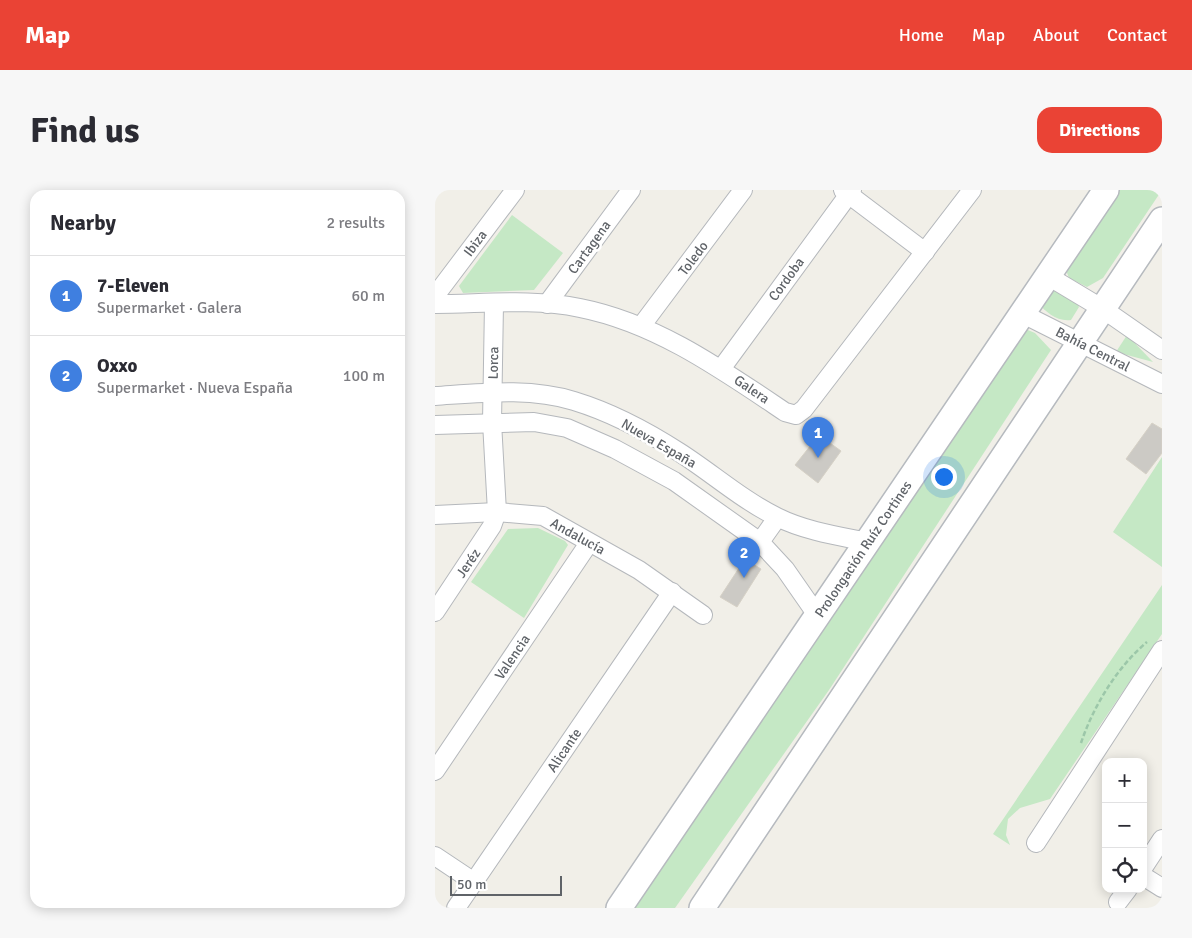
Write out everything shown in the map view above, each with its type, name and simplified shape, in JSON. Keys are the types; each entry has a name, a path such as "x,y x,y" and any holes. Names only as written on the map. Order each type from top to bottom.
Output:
{"main road":[{"name":"Prolongación Ruíz Cortines","path":"619,908 1106,190"},
{"path":"702,908 1162,220"}],"street":[{"name":"Ibiza","path":"435,296 515,190"},
{"name":"Cartagena","path":"547,304 631,190"},
{"name":"Toledo","path":"642,326 743,190"},
{"name":"Galera","path":"435,304 547,304 579,308 642,326 721,369 785,412 796,415 804,409 972,190"},
{"path":"848,191 925,252"},
{"name":"Cordoba","path":"721,369 848,191"},
{"path":"1048,276 1103,309 1162,350"},
{"name":"Lorca","path":"494,304 492,422 497,512"},
{"name":"Bahía Central","path":"1023,314 1162,384"},
{"name":"Nueva España","path":"435,396 492,393 542,395 573,401 598,410 678,451 777,518 813,530 868,542"},
{"name":"Nueva España","path":"435,425 534,422 567,428 615,449 673,481 760,542 785,569 817,615"},
{"name":"Andalucía","path":"435,515 497,512 543,516 639,570 703,615"},
{"name":"Jeréz","path":"435,612 492,526 497,512"},
{"path":"760,542 777,518"},
{"name":"Valencia","path":"435,771 589,543"},
{"name":"Alicante","path":"457,908 672,592"},
{"path":"1036,843 1155,646"},
{"path":"1147,862 1162,839"},
{"path":"435,856 474,882"},
{"path":"1147,879 1162,888"}],"path":[{"path":"1079,747 1089,721 1120,670 1155,646"}],"green space":[{"path":"1115,190 1162,190 1103,278 1087,287 1069,278 1064,265"},
{"path":"512,215 563,253 534,290 463,293 459,286"},
{"path":"1053,285 1076,302 1079,307 1071,320 1057,318 1048,313 1038,303"},
{"path":"1023,328 1035,333 1051,350 829,690 675,908 628,908"},
{"path":"1127,335 1153,362 1116,352"},
{"path":"1162,457 1162,567 1113,532"},
{"path":"538,528 565,541 568,545 524,618 471,582 508,529"},
{"path":"1162,585 1162,634 1050,799 1020,808 1008,819 1006,835 1010,845 993,834"}],"building":[{"path":"1152,423 1162,429 1162,453 1146,474 1126,459"},
{"path":"819,435 841,451 818,483 795,465"},
{"path":"745,559 761,569 737,607 720,597"}],"place":[{"name":"7-Eleven","path":"818,458"},
{"name":"Oxxo","path":"744,578"}]}
